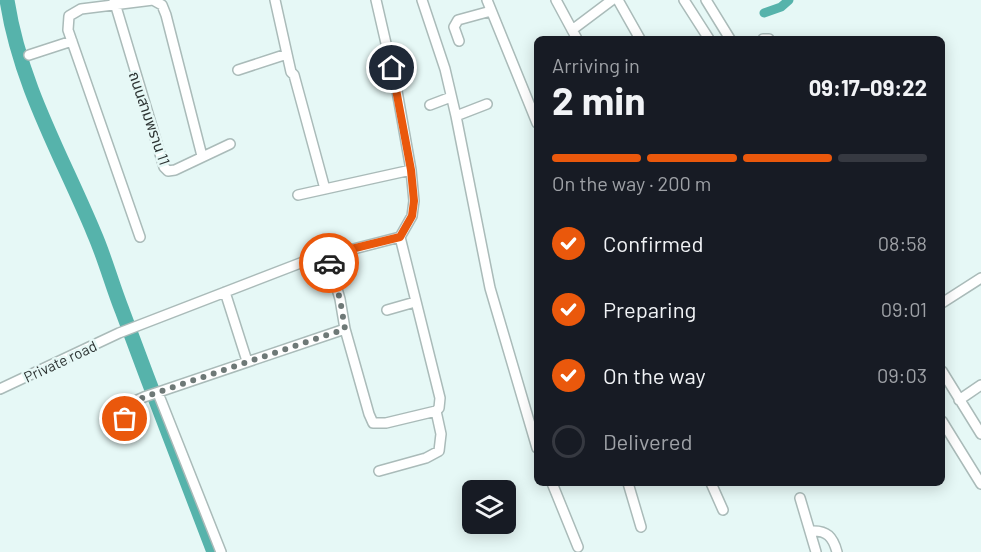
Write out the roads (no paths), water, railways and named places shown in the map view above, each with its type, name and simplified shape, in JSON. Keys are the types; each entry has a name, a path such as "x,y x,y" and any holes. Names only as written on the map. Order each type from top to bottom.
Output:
{"street":[{"path":"140,237 68,30 69,16 81,9 114,3 153,0 162,5 202,156"},
{"path":"275,0 287,54 325,189"},
{"path":"376,0 397,91 411,170 414,207 412,216 400,237 441,403 436,411 441,434 439,450 434,455 378,471"},
{"path":"422,0 445,69 490,288 534,438"},
{"path":"487,0 534,116"},
{"path":"555,0 575,36"},
{"path":"572,30 612,0"},
{"path":"618,0 638,36"},
{"path":"684,0 707,36"},
{"path":"706,0 728,36"},
{"name":"ถนนสามพราน 11","path":"114,3 164,167 168,171 176,170 230,144"},
{"path":"459,41 454,27 458,20 491,11"},
{"path":"29,55 72,41"},
{"path":"238,70 287,54"},
{"path":"430,105 451,97"},
{"path":"456,116 488,104"},
{"path":"298,195 411,170"},
{"name":"Private road","path":"0,389 119,333 303,262 400,237"},
{"path":"327,255 340,299 345,329 373,423 386,423 436,411"},
{"path":"945,301 981,278"},
{"path":"225,292 247,361"},
{"path":"387,310 415,302"},
{"path":"125,419 135,415 134,403 144,397 345,329"},
{"path":"945,376 980,429"},
{"path":"959,400 981,385"},
{"path":"157,393 221,552"},
{"path":"945,426 981,484"},
{"path":"553,486 578,547"},
{"path":"629,486 641,527"},
{"path":"712,486 723,510"},
{"path":"800,498 816,552"},
{"path":"811,531 818,530 827,533 833,539 837,552"}],"waterway":[{"path":"7,0 13,31 32,91 98,242 118,301 214,552"},
{"path":"764,13 781,7 789,0"}]}
